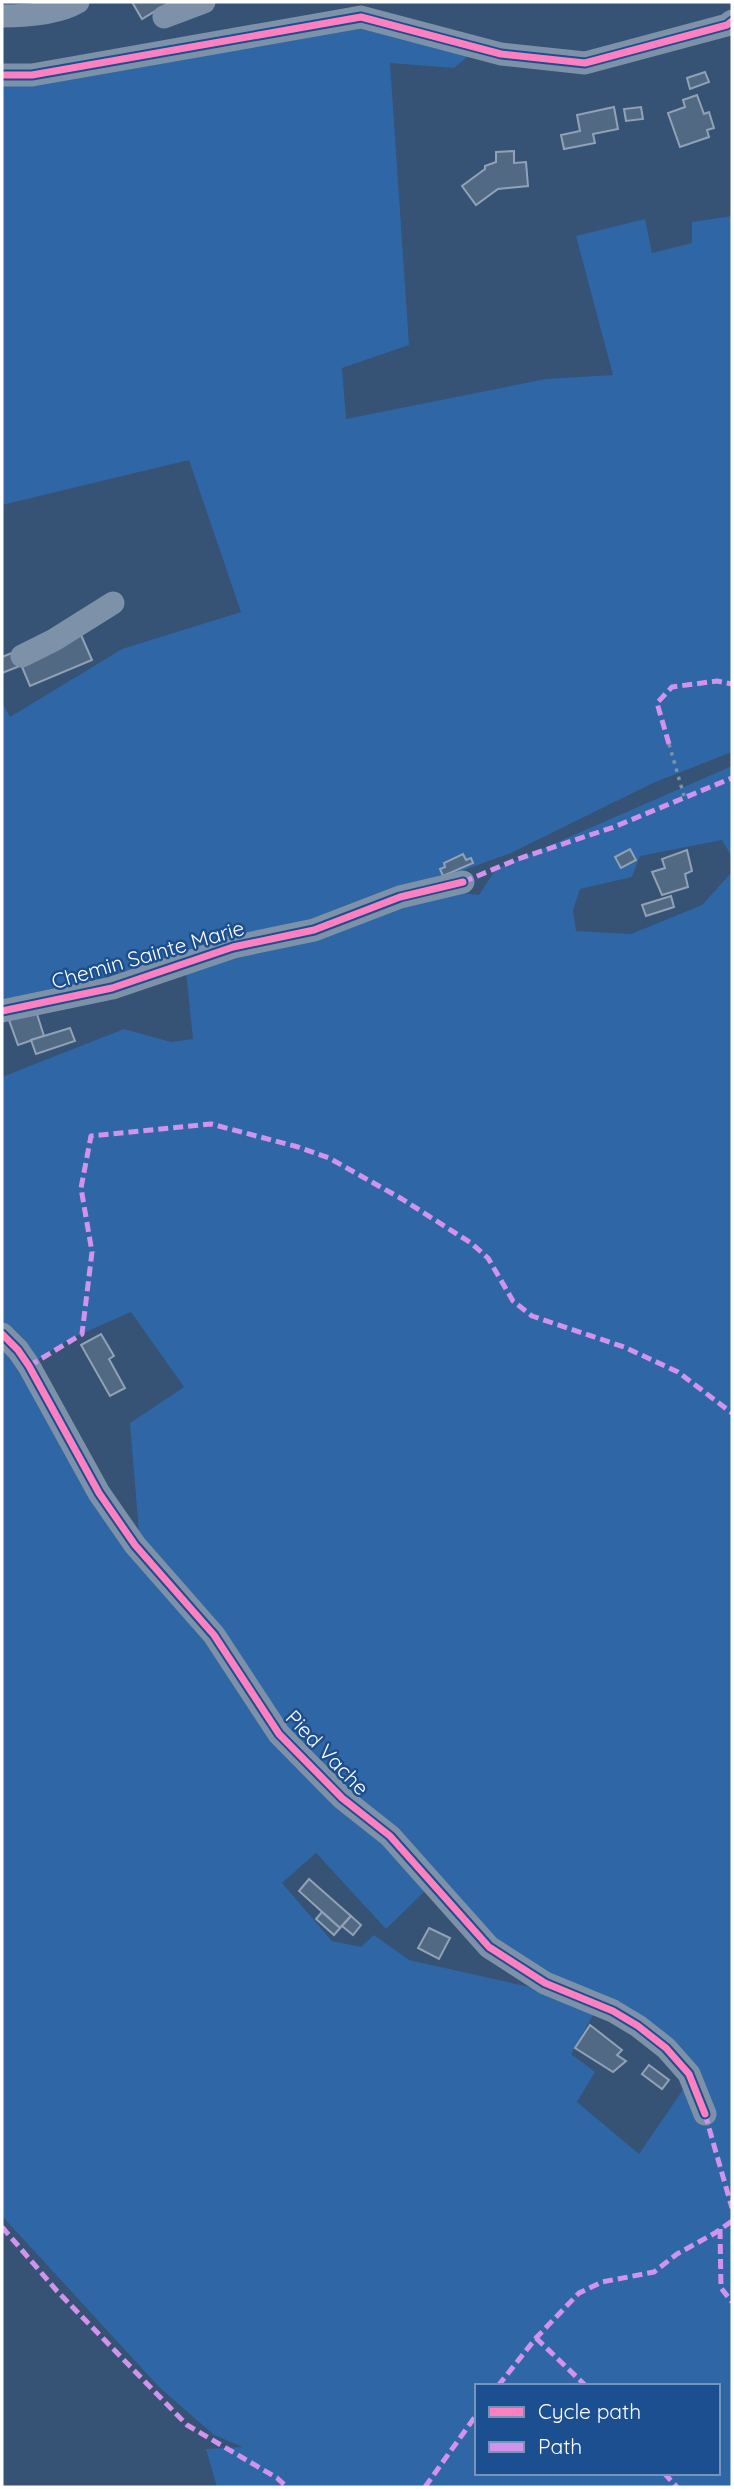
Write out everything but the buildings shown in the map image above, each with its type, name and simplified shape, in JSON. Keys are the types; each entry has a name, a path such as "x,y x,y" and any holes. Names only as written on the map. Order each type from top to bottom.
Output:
{"street":[{"path":"2,16 24,16 71,6 78,2"},
{"path":"164,17 204,2"},
{"path":"2,75 32,75 362,9 501,54 585,62 727,25 732,21"},
{"path":"22,656 54,640 113,603"},
{"name":"Chemin Sainte Marie","path":"2,1011 112,988 233,947 314,930 400,897 463,882"},
{"name":"Pied Vache","path":"2,1334 29,1366 113,1514 163,1580 214,1635 279,1734 342,1798 390,1836 489,1947 545,1983 613,2011 639,2026 666,2048 689,2074 705,2114"}],"path":[{"path":"669,744 684,796"}],"shaded area":[{"path":"361,25 479,47 454,68 390,63 409,345 342,368 346,419 546,379 613,375 576,236 645,219 652,253 692,243 692,222 732,216 732,752 653,783 511,853 415,888 229,943 55,990 2,1000 2,702 10,717 122,649 241,612 189,460 2,505 2,81"},
{"path":"732,766 732,857 722,840 640,856 632,877 580,889 573,910 576,931 631,934 702,905 732,872 732,2487 217,2487 206,2449 243,2447 214,2435 159,2387 2,2216 2,1340 271,1737 430,1886 386,1929 316,1853 282,1883 332,1941 361,1947 374,1935 409,1960 561,1994 596,2010 571,2054 595,2072 577,2102 639,2154 691,2078 625,2017 484,1938 291,1739 139,1533 130,1423 184,1387 131,1312 70,1339 34,1362 2,1326 2,1077 124,1029 171,1042 193,1039 186,972 435,890 479,895 496,869"}],"marked path":[{"path":"669,744 657,703 672,687 717,681 732,684"},
{"path":"463,882 518,859 614,827 732,778"},
{"path":"29,1366 82,1334 92,1252 81,1188 91,1136 211,1124 329,1158 402,1199 471,1243 488,1258 513,1301 532,1316 624,1347 678,1372 732,1413"},
{"path":"705,2114 732,2208"},
{"path":"500,2384 536,2338 579,2293 602,2282 654,2272 677,2254 732,2221"},
{"path":"2,2227 57,2291 187,2425 277,2478 287,2487"},
{"path":"720,2229 721,2288 732,2302"},
{"path":"536,2338 584,2384"},
{"path":"425,2487 475,2417"},
{"path":"666,2475 677,2487"}],"cycle path":[{"path":"2,75 32,75 361,17 501,54 585,63 727,25 732,21"},
{"path":"2,1011 112,988 233,947 314,930 400,897 463,882"},
{"path":"2,1334 29,1366 99,1493 135,1545 214,1635 279,1734 342,1798 390,1836 489,1947 545,1983 613,2011 666,2048 689,2074 705,2114"}]}
